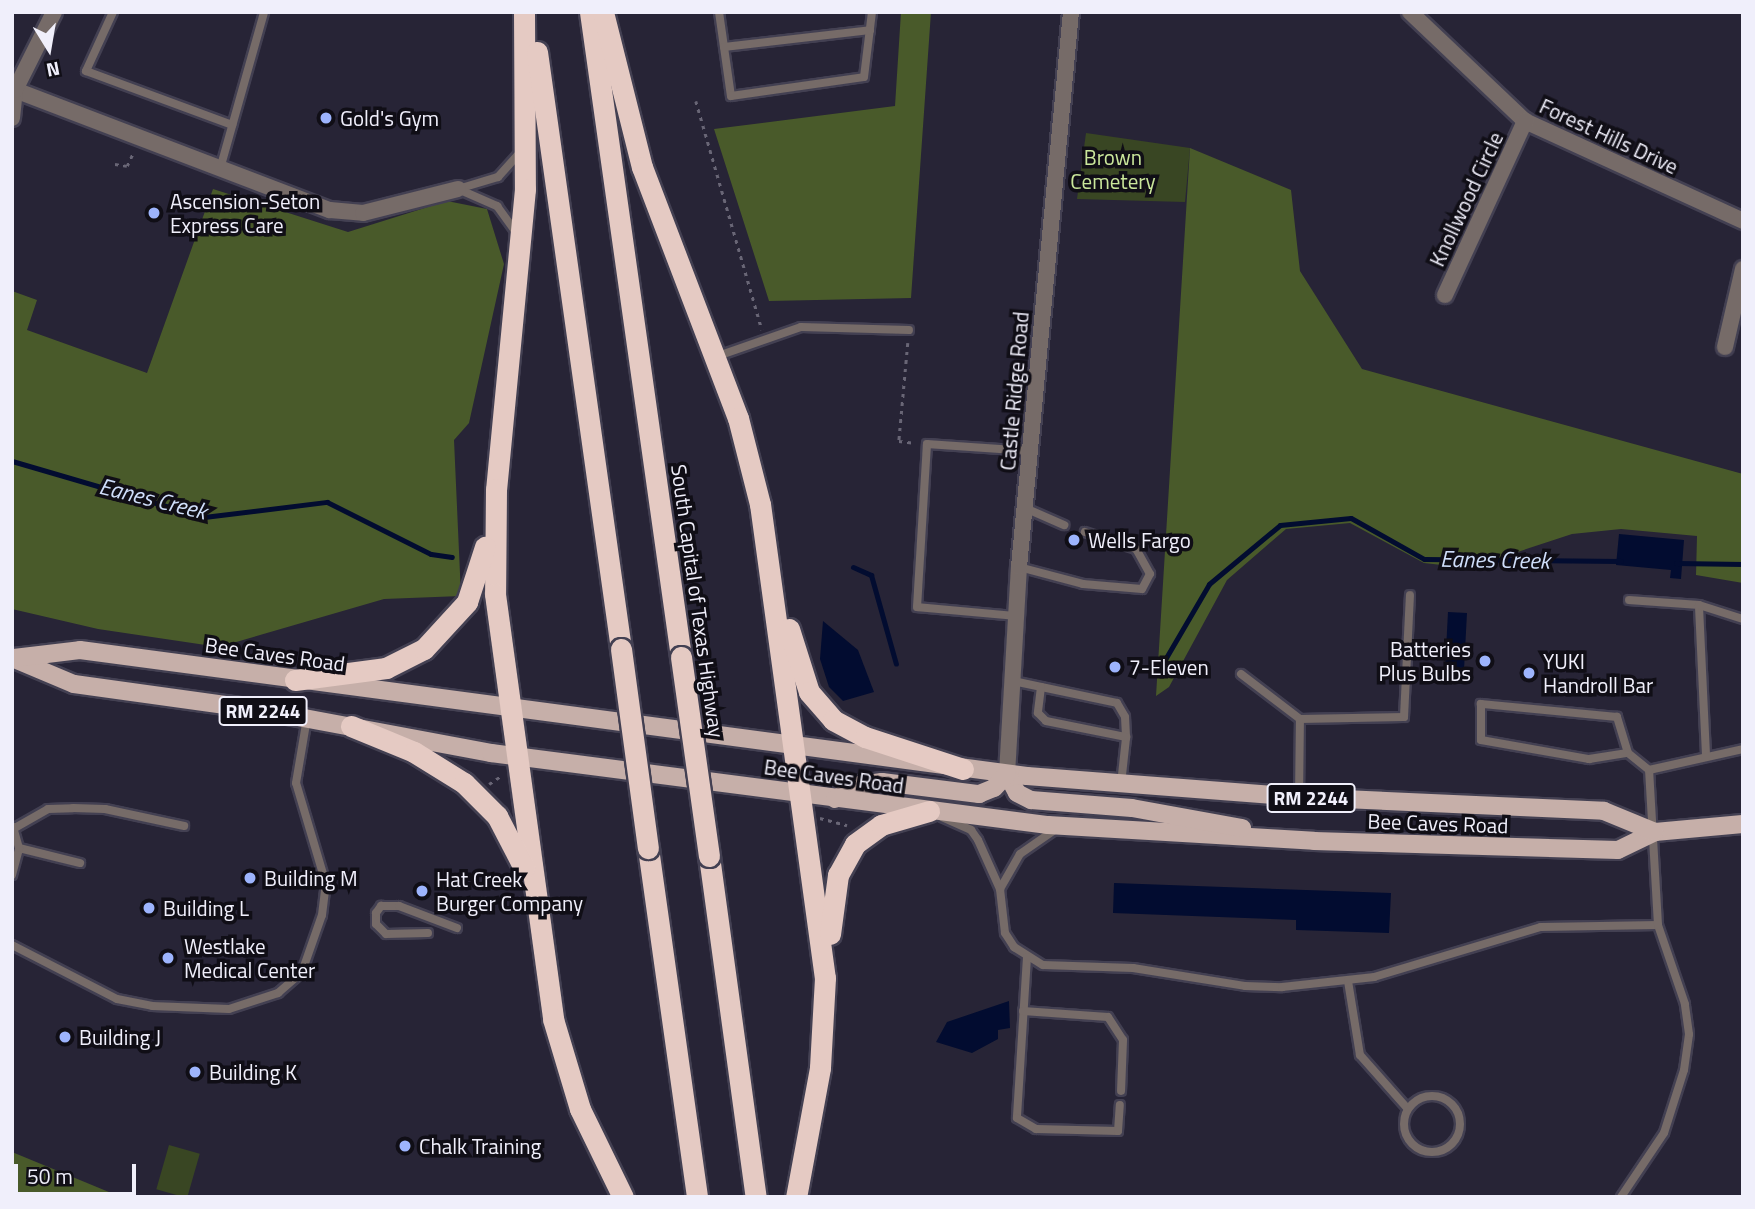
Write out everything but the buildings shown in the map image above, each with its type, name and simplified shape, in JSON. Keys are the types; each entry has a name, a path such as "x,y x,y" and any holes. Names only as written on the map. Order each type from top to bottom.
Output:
{"highway":[{"path":"524,12 527,128 520,248 496,500 494,586 508,707 511,765 564,1064 590,1131 623,1197"},
{"path":"532,12 697,1197"},
{"name":"South Capital of Texas Highway","path":"590,12 757,1197"},
{"path":"603,12 642,167 715,357 752,465 802,794 825,978"},
{"path":"295,680 386,668 435,642 472,592 496,500"},
{"path":"769,563 806,684 825,714 853,732 963,769"},
{"path":"351,726 424,757 478,794 509,835 536,902"},
{"path":"796,1197 820,1068 825,978 836,884 849,851 881,825 929,811"}],"main road":[{"name":"Bee Caves Road","path":"13,658 80,650 1007,774 1299,797 1604,811 1655,832"},
{"name":"Bee Caves Road","path":"13,658 74,684 351,726 511,765 802,794 829,810 929,811 1061,825 1314,841 1618,850 1655,832 1743,824"},
{"path":"829,810 860,785 882,782 979,794 994,788 1007,774 1017,793 1031,800 1142,810 1314,841"}],"street":[{"path":"12,118 13,90 54,12"},
{"name":"Castle Ridge Road","path":"1007,774 1019,567 1071,12"},
{"name":"Forest Hills Drive","path":"1410,12 1525,121 1743,221"},
{"path":"13,90 318,206 352,214 458,189"},
{"name":"Knollwood Circle","path":"1445,295 1525,121"},
{"path":"1725,347 1743,269"}],"lane":[{"path":"113,12 86,71 232,125"},
{"path":"220,169 264,12"},
{"path":"719,12 731,96 789,90 864,77 872,12"},
{"path":"724,47 870,30"},
{"path":"458,189 506,172 519,155 527,128"},
{"path":"458,189 503,212 520,248"},
{"path":"715,357 801,327 909,330"},
{"path":"1016,616 917,607 926,444 1029,451"},
{"path":"1024,508 1064,525"},
{"path":"1019,567 1083,584 1142,589 1150,574 1136,549 1084,532"},
{"path":"1241,674 1300,719 1404,717 1410,595"},
{"path":"1629,600 1699,605 1743,619"},
{"path":"1699,605 1706,755"},
{"path":"1013,681 1117,703 1125,717 1126,737 1121,783"},
{"path":"1041,687 1038,713 1045,721 1126,737"},
{"path":"1621,1197 1664,1133 1684,1070 1689,1034 1685,1004 1658,925 1650,770 1628,753 1616,717 1481,704 1482,740 1589,759 1628,753"},
{"path":"12,945 117,999 152,1006 229,1009 278,993 302,972 322,915 326,884 296,783 307,718"},
{"path":"1299,797 1300,719"},
{"path":"1650,770 1706,755 1743,749"},
{"path":"12,875 19,848 13,827 48,809 105,809 184,826"},
{"path":"929,811 971,831 1000,890 1004,933 1027,957 1043,965 1133,968 1244,986 1348,981 1411,968 1541,928 1658,925"},
{"path":"1000,890 1020,854 1061,825"},
{"path":"19,848 80,863"},
{"path":"428,933 386,934 376,924 377,910 399,906 457,928"},
{"path":"1027,957 1017,1118 1036,1129 1118,1131 1120,1105"},
{"path":"1348,981 1360,1055 1408,1109"},
{"path":"1023,1011 1108,1017 1123,1040 1121,1091"},
{"path":"1426,1097 1448,1101 1460,1119 1455,1140 1437,1152 1416,1148 1404,1130 1408,1109 1426,1097"}],"path":[{"path":"696,101 765,338"},
{"path":"115,164 127,166 135,150"},
{"path":"909,330 899,441 926,444"},
{"path":"487,786 511,765"},
{"path":"819,817 829,810 855,831"}],"green space":[{"path":"901,12 931,12 911,298 769,301 714,129 895,106"},
{"name":"Brown Cemetery","path":"1086,133 1190,148 1185,202 1077,199"},
{"path":"1190,148 1291,190 1300,271 1362,369 1743,474 1743,583 1696,575 1697,536 1621,529 1572,534 1469,568 1424,563 1350,523 1286,529 1227,580 1169,687 1156,696"},
{"path":"213,189 348,232 447,201 487,209 504,264 469,423 454,440 461,596 384,599 219,647 98,629 12,609 12,291 37,300 27,330 147,373"},
{"path":"169,1145 200,1154 187,1197 156,1189"},
{"path":"12,1152 121,1197 12,1197"}],"water":[{"path":"1619,534 1684,540 1681,579 1670,578 1671,570 1616,565"},
{"path":"1448,612 1467,613 1464,668 1445,667"},
{"path":"823,621 858,650 874,692 843,701 829,687 820,659"},
{"path":"1114,883 1391,893 1389,933 1296,930 1296,920 1113,913"},
{"path":"1009,1001 1010,1028 998,1030 998,1039 972,1053 936,1042 947,1022"}],"waterway":[{"name":"Eanes Creek","path":"12,461 204,517 327,502 431,554 452,557"},
{"name":"Eanes Creek","path":"1160,668 1209,584 1280,525 1351,518 1424,559 1621,561"},
{"name":"Eanes Creek","path":"1676,563 1743,564"},
{"name":"Eanes Creek","path":"853,567 871,575 896,664"}],"place":[{"name":"Gold's Gym","path":"326,118"},
{"name":"Ascension-Seton Express Care","path":"154,213"},
{"name":"Wells Fargo","path":"1074,540"},
{"name":"Batteries Plus Bulbs","path":"1485,661"},
{"name":"7-Eleven","path":"1115,667"},
{"name":"YUKI Handroll Bar","path":"1529,673"},
{"name":"Building M","path":"250,878"},
{"name":"Hat Creek Burger Company","path":"422,891"},
{"name":"Building L","path":"149,908"},
{"name":"Westlake Medical Center","path":"168,958"},
{"name":"Building J","path":"65,1037"},
{"name":"Building K","path":"195,1072"},
{"name":"Chalk Training","path":"405,1146"}]}
